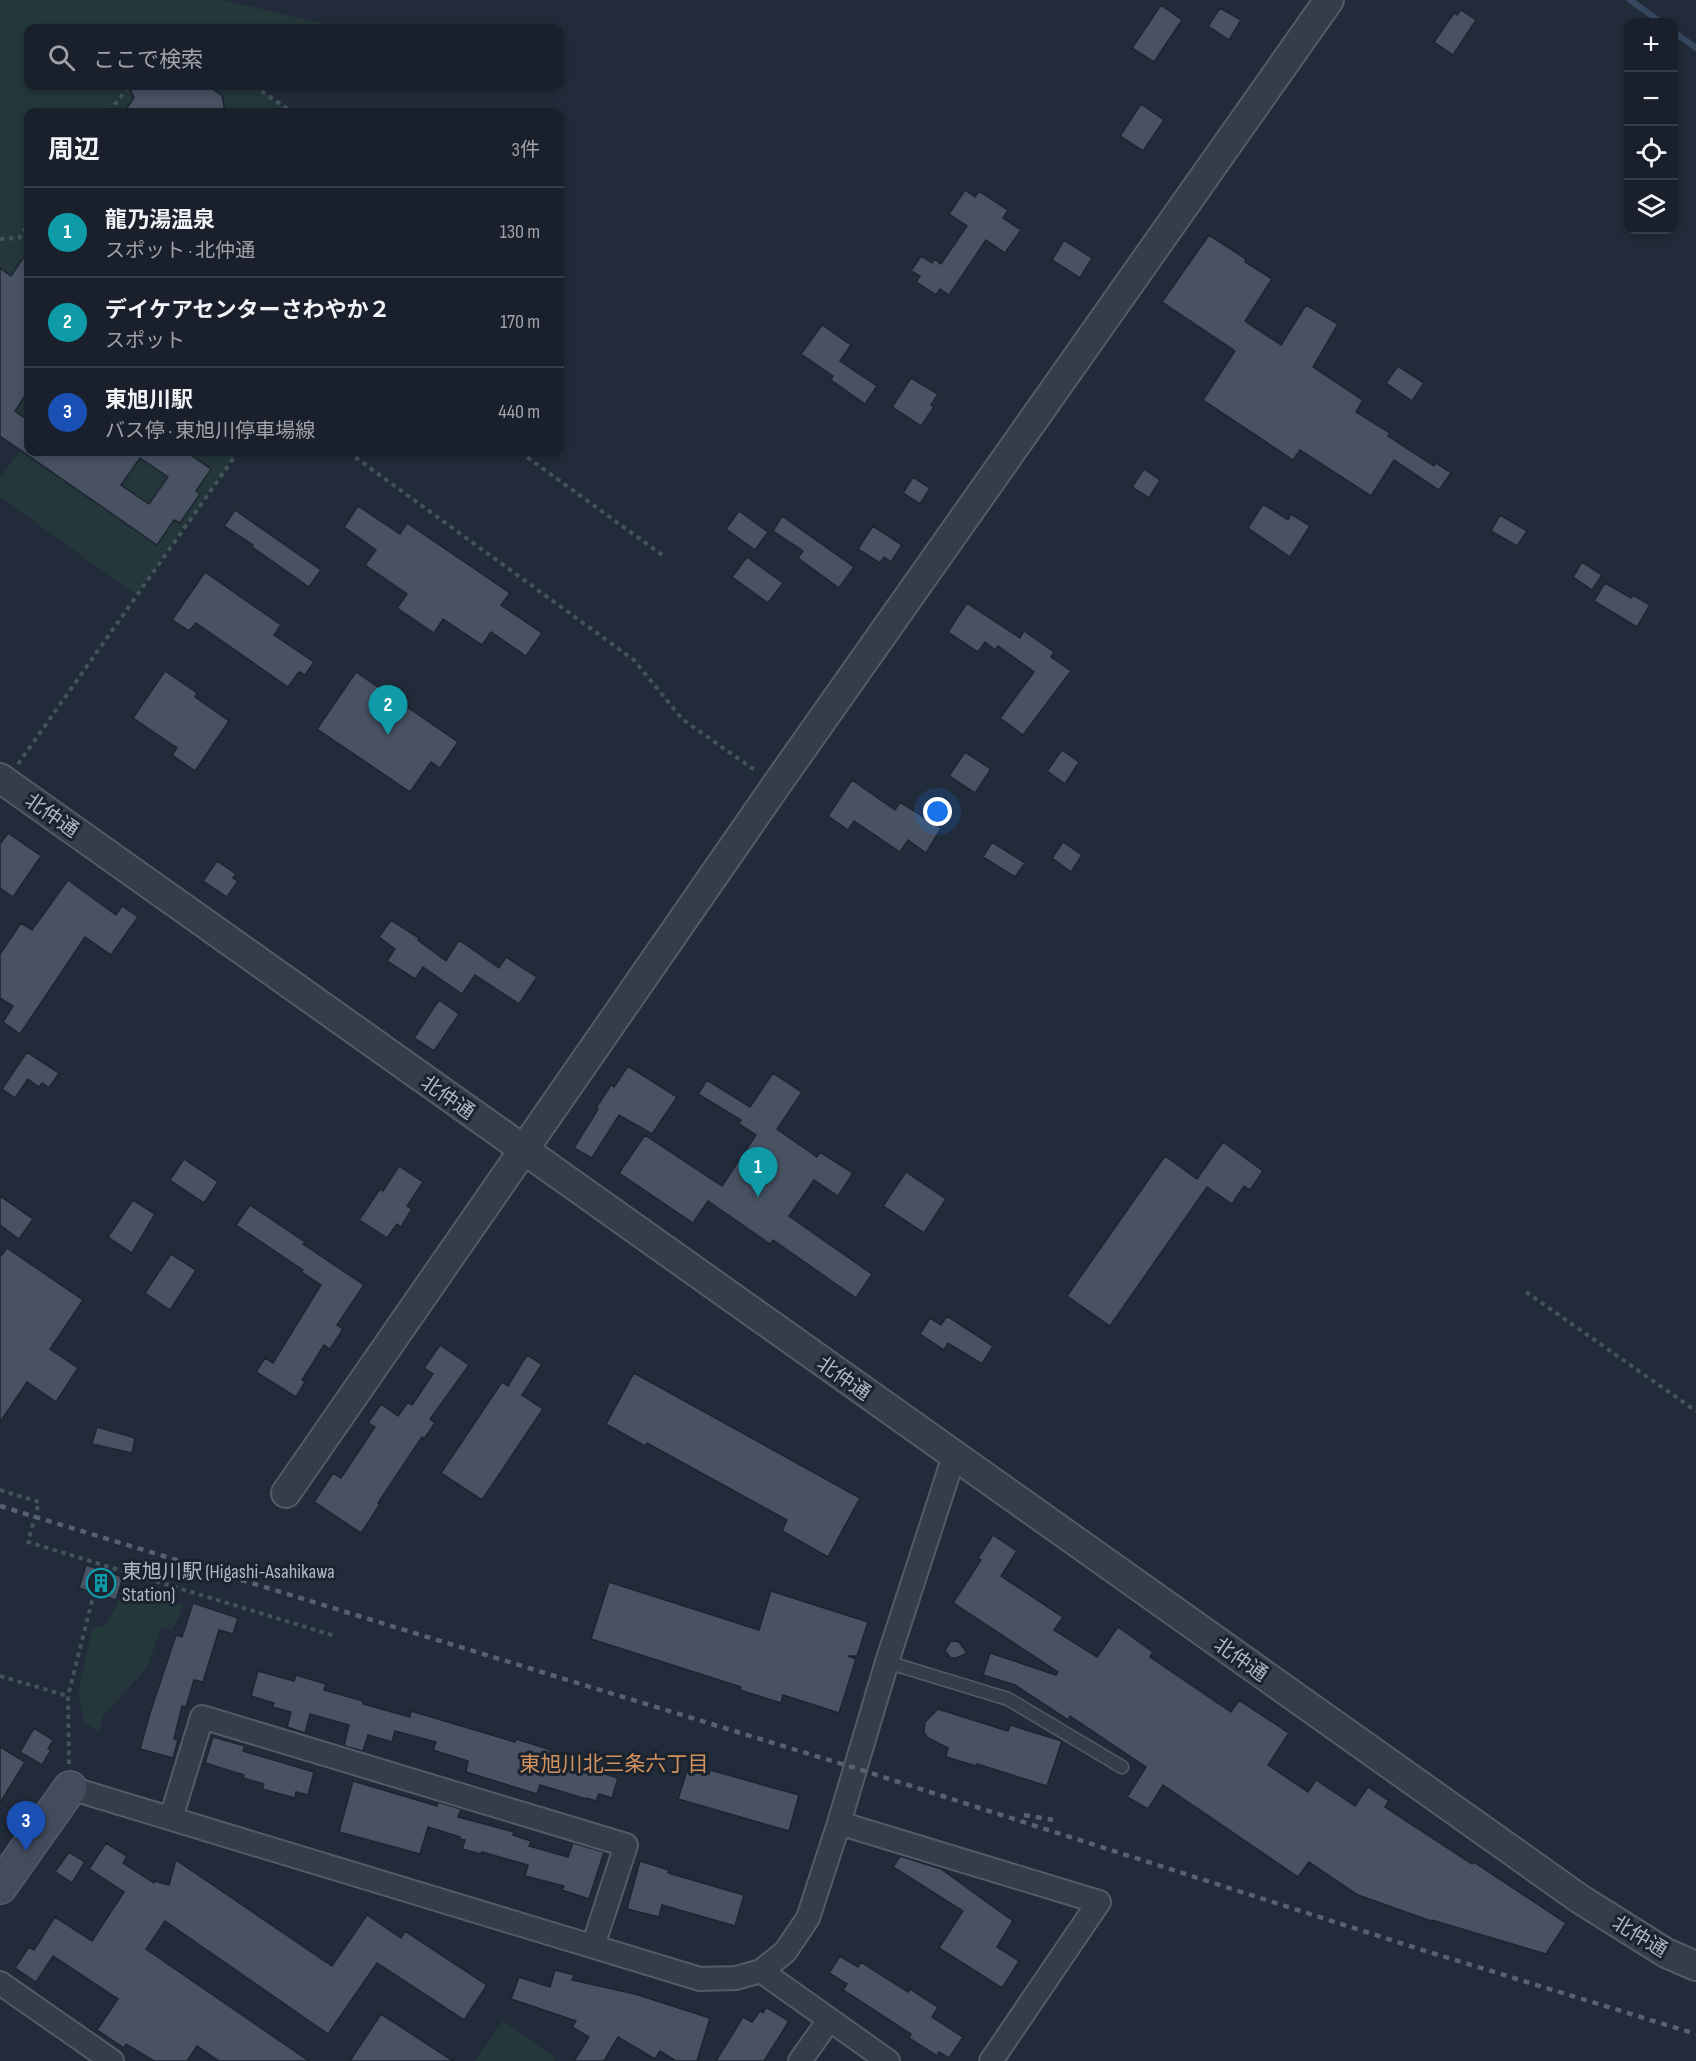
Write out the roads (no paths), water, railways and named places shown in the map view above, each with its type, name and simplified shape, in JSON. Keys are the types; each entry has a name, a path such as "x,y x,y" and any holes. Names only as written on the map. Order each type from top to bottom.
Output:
{"main road":[{"path":"2,1881 70,1788"}],"street":[{"path":"286,1493 777,784 1329,0"},
{"name":"北仲通","path":"4,780 1580,1899 1666,1953 1696,1966"},
{"path":"70,1788 700,1979 736,1978 761,1971 784,1952 808,1918 887,1662 954,1456"},
{"path":"171,1818 202,1716 626,1845 593,1946"},
{"path":"839,1823 1099,1902 991,2061"},
{"path":"761,1971 888,2061"},
{"path":"0,1983 112,2061"},
{"path":"800,2061 829,2020"}],"lane":[{"path":"887,1662 1008,1699 1122,1767"}],"waterway":[{"path":"1630,0 1655,18"},
{"path":"1678,35 1696,48"}],"railway":[{"path":"0,1506 855,1768 1413,1947 1696,2034"},
{"path":"1024,1815 1053,1820"}],"place":[{"name":"デイケアセンターさわやか２","path":"388,735"},
{"name":"龍乃湯温泉","path":"758,1197"},
{"name":"東旭川駅 (Higashi-Asahikawa Station)","path":"101,1583"},
{"name":"東旭川駅","path":"26,1851"}],"district":[{"name":"東旭川北三条六丁目","path":"614,1764"}]}
